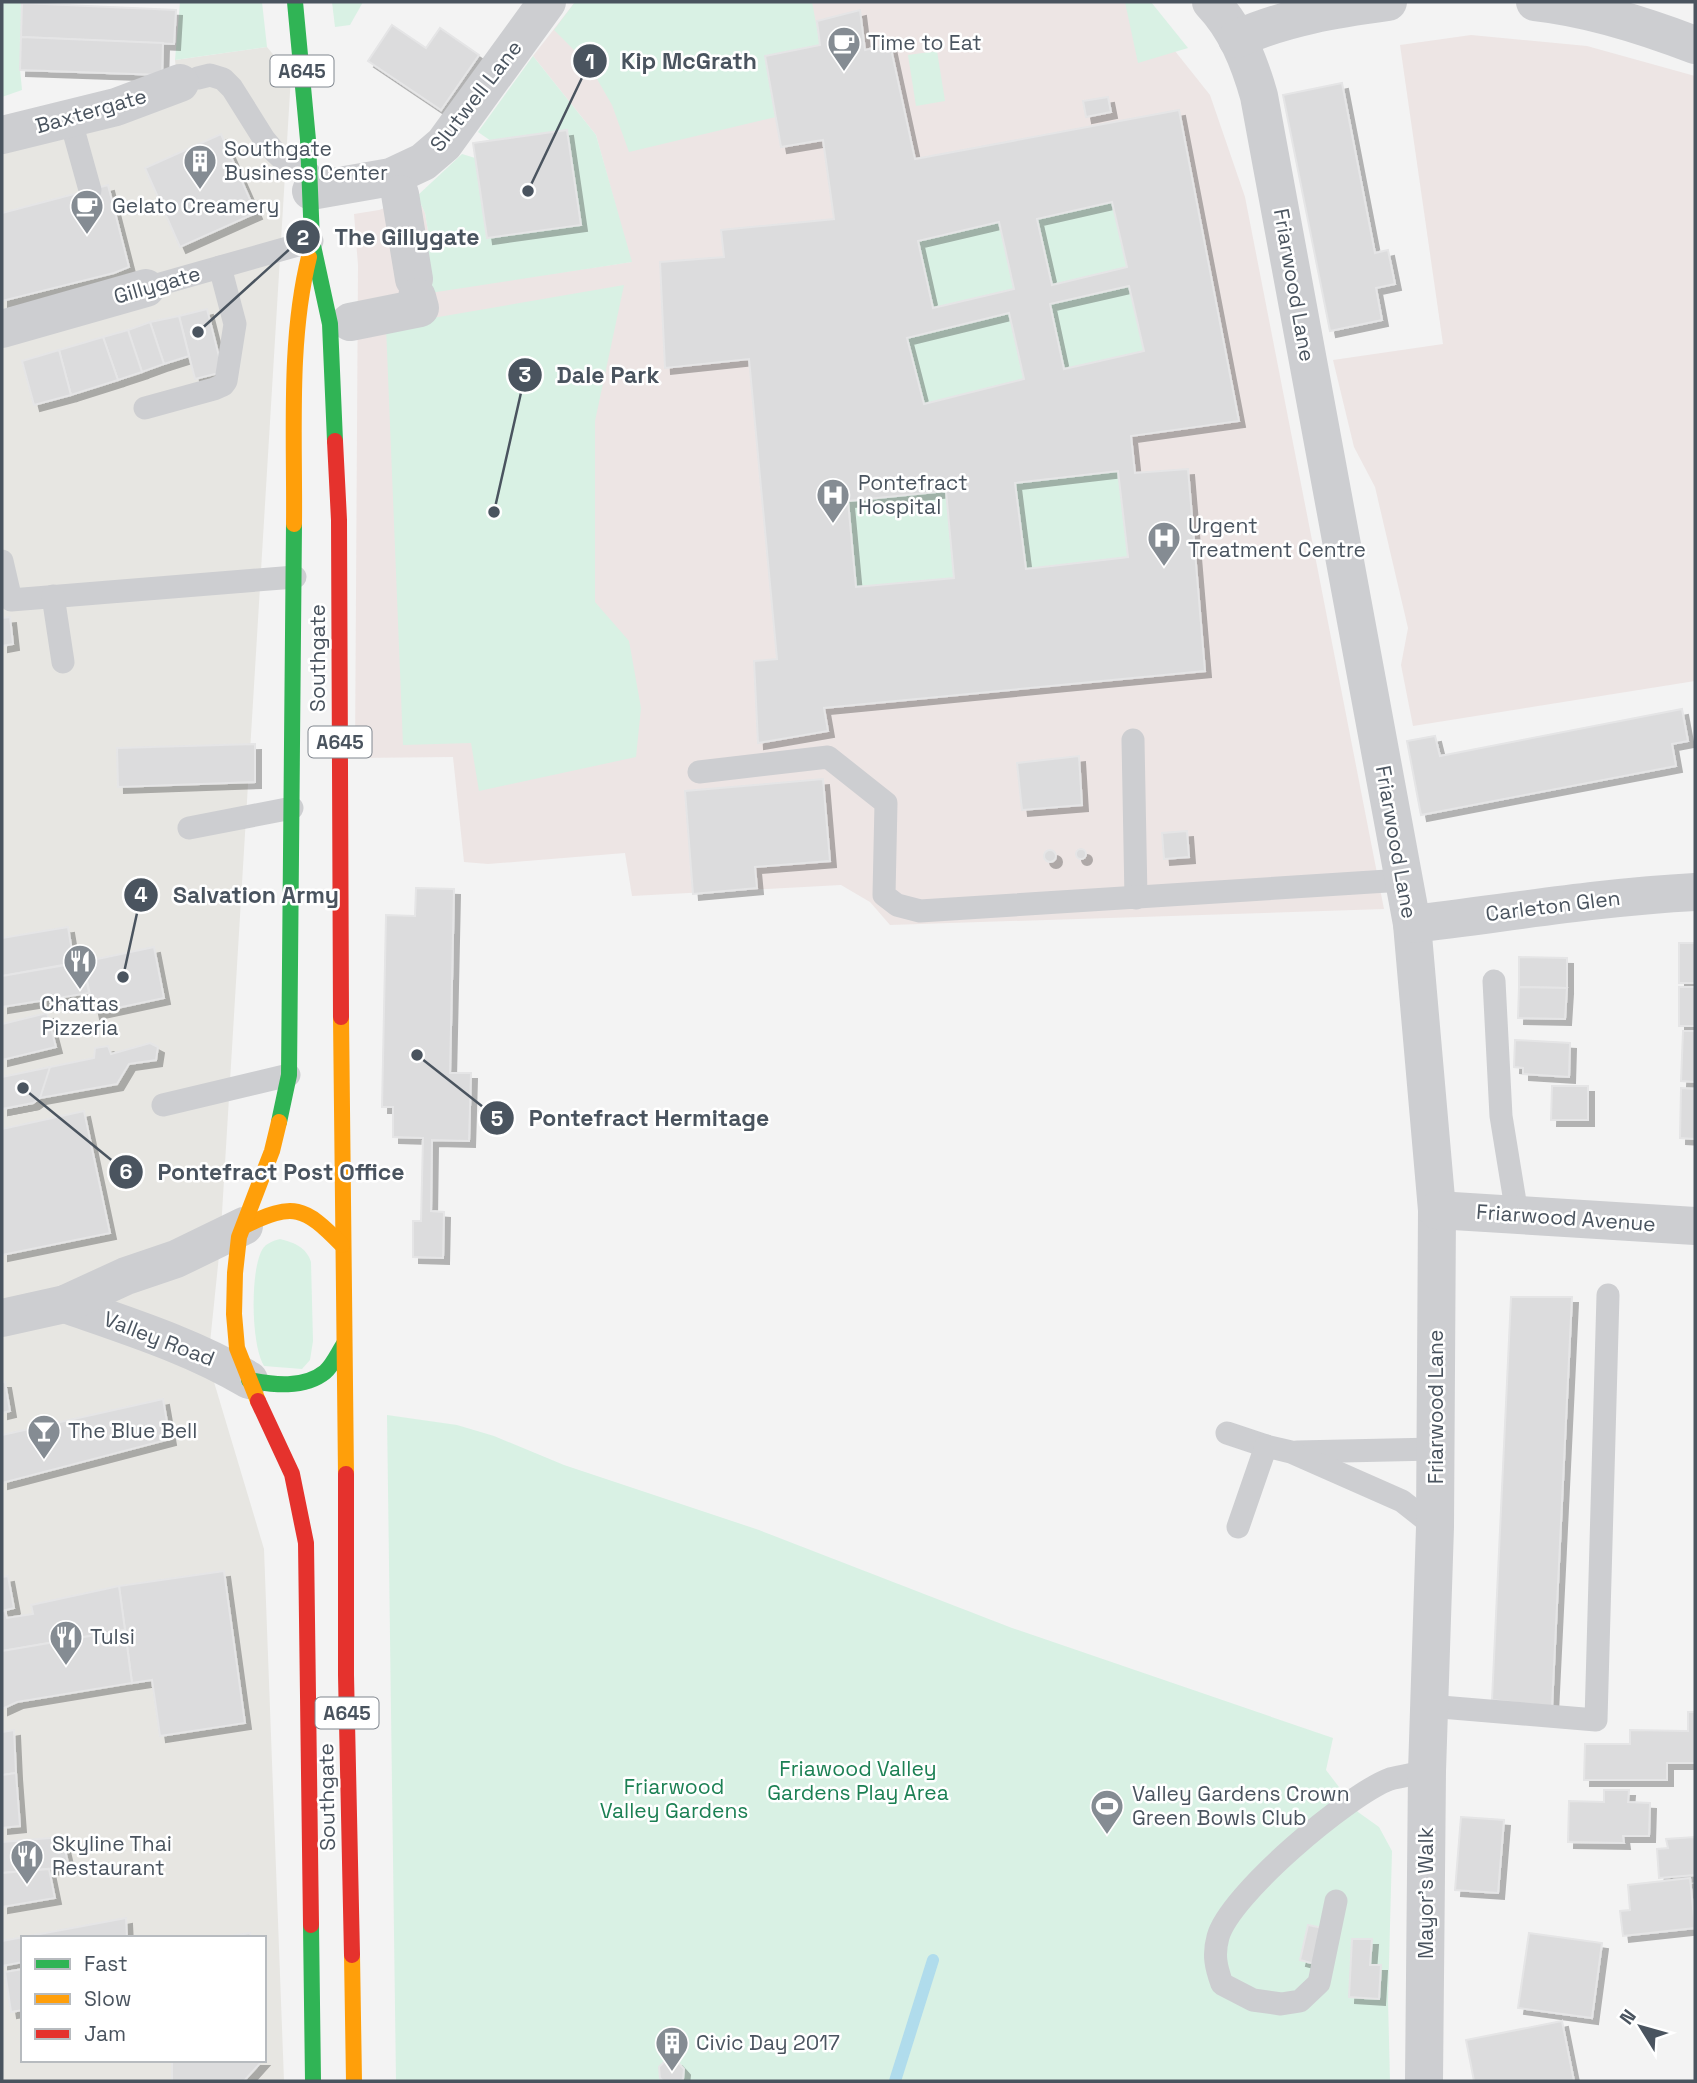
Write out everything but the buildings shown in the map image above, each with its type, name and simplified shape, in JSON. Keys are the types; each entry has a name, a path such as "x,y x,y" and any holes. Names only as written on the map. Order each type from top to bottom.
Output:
{"highway":[{"name":"Southgate","path":"295,2 310,182 312,241 330,324 339,520 346,1675 354,2081"},
{"name":"Southgate","path":"312,241 302,285 296,368 289,1075 272,1151 239,1237 234,1314 237,1348 292,1474 306,1543 313,2081"},
{"path":"244,1226 273,1211 292,1209 316,1218 342,1245"},
{"path":"249,1380 277,1386 306,1381 326,1371 344,1344"}],"street":[{"name":"Slutwell Lane","path":"310,182 391,177 423,162 444,144 548,2"},
{"name":"Friarwood Lane","path":"1211,2 1231,27 1250,66 1267,131 1412,924 1437,1210 1436,1527 1429,1706"},
{"path":"1237,39 1260,28 1290,20 1388,2"},
{"path":"1535,2 1588,11 1648,27 1695,45"},
{"name":"Baxtergate","path":"2,135 116,107 189,81"},
{"path":"350,322 421,298 400,194"},
{"name":"Gillygate","path":"2,328 127,286"},
{"name":"Carleton Glen","path":"1412,924 1645,894 1695,892"},
{"name":"Friarwood Avenue","path":"1437,1210 1695,1226"},
{"name":"Valley Road","path":"2,1318 65,1304 126,1276 188,1254 244,1226"},
{"name":"Valley Road","path":"65,1304 216,1360 249,1380"},
{"name":"Mayor's Walk","path":"1424,2081 1429,1706"}],"lane":[{"name":"Baxtergate","path":"189,81 210,75 223,79 232,88 274,151 310,182"},
{"path":"70,118 90,190"},
{"name":"Gillygate","path":"127,286 220,267 312,241"},
{"path":"145,408 214,389 223,385 226,380 236,324 220,267"},
{"path":"2,561 10,600 295,577"},
{"path":"53,596 64,662"},
{"path":"1133,740 1136,898"},
{"path":"699,772 828,757 886,803 884,895 897,905 920,911 1403,880"},
{"path":"189,828 292,808"},
{"path":"1494,981 1501,1116 1517,1214"},
{"path":"163,1105 289,1075"},
{"path":"1429,1706 1596,1720 1608,1295"},
{"path":"1227,1433 1291,1452 1402,1501 1436,1527"},
{"path":"1238,1527 1266,1446"},
{"path":"1291,1452 1435,1449"},
{"path":"1336,1901 1319,1983 1300,2001 1281,2004 1253,2000 1222,1984 1214,1962 1218,1935 1246,1893 1319,1825 1367,1791 1390,1780 1427,1771"}],"shaded area":[{"name":"Pontefract Hospital","path":"575,2 1136,2 1210,95 1245,197 1384,909 890,925 870,902 841,885 632,896 625,853 488,864 464,862 453,757 355,758 358,265 354,214 379,210 417,196 425,213 429,237 425,264 430,292 631,262 596,135 533,56"},
{"path":"1471,35 1587,46 1695,76 1695,681 1413,726 1401,665 1408,628 1375,487 1354,447 1333,360 1443,344 1400,45"},
{"path":"267,47 291,76 220,1246 208,1362 264,1549 284,2081 2,2081 2,118 177,77 175,60"}],"green space":[{"path":"2,2 22,3 22,90 2,97"},
{"path":"180,2 262,2 267,47 175,60"},
{"path":"332,2 363,2 350,25 335,27"},
{"path":"575,2 812,2 820,45 765,56 776,117 629,152 612,105 589,65 554,30"},
{"path":"1125,2 1151,2 1188,48 1138,63"},
{"path":"937,51 945,101 916,106 908,55"},
{"path":"533,56 596,135 632,262 430,293 425,264 429,237 425,213 417,196 462,154 475,158 487,238 581,225 567,130 491,141 478,132"},
{"path":"1112,202 1127,267 1052,285 1037,219"},
{"path":"999,222 1014,289 933,308 918,241"},
{"path":"624,285 595,421 595,602 629,641 641,708 636,757 479,791 471,743 403,745 386,326"},
{"path":"1129,286 1144,351 1064,369 1050,304"},
{"path":"1009,313 1024,379 924,404 907,338"},
{"path":"1118,471 1128,557 1026,569 1015,483"},
{"path":"946,491 954,578 856,587 848,501"},
{"path":"280,1239 299,1246 311,1262 313,1341 310,1360 302,1369 264,1366 254,1326 255,1274 258,1260 266,1246"},
{"name":"Friarwood Valley Gardens","path":"387,1415 457,1425 494,1436 564,1465 759,1530 1012,1628 1333,1738 1326,1770 1358,1812 1379,1827 1392,1851 1388,2000 1390,2081 396,2081"}],"waterway":[{"path":"895,2081 933,1960"}],"traffic: fast":[{"path":"295,2 308,140 312,241 330,324 335,441"},
{"path":"279,1122 289,1075 294,524"},
{"path":"249,1380 278,1384 308,1381 328,1369 344,1344"},
{"path":"311,1925 313,2081"}],"traffic: slow":[{"path":"294,524 295,356 302,289 309,257"},
{"path":"341,1017 346,1474"},
{"path":"258,1401 237,1348 235,1273 239,1237 272,1151 279,1122"},
{"path":"244,1226 275,1213 297,1212 318,1222 342,1245"},
{"path":"352,1955 354,2081"}],"traffic: jam":[{"path":"335,441 339,520 341,1017"},
{"path":"258,1401 292,1474 306,1543 311,1925"},
{"path":"346,1474 346,1675 352,1955"}],"place":[{"name":"Time to Eat","path":"844,73"},
{"name":"Southgate Business Center","path":"200,191"},
{"name":"Kip McGrath","path":"528,191"},
{"name":"Gelato Creamery","path":"87,236"},
{"name":"The Gillygate","path":"198,332"},
{"name":"Dale Park","path":"494,512"},
{"name":"Pontefract Hospital","path":"833,525"},
{"name":"Urgent Treatment Centre","path":"1164,568"},
{"name":"Salvation Army","path":"123,977"},
{"name":"Chattas Pizzeria","path":"80,991"},
{"name":"Pontefract Hermitage","path":"417,1055"},
{"name":"Pontefract Post Office","path":"23,1088"},
{"name":"The Blue Bell","path":"44,1461"},
{"name":"Tulsi","path":"66,1667"},
{"name":"Valley Gardens Crown Green Bowls Club","path":"1107,1836"},
{"name":"Skyline Thai Restaurant","path":"27,1886"},
{"name":"Civic Day 2017","path":"672,2073"}],"park label":[{"name":"Friawood Valley Gardens Play Area","path":"858,1781"}]}
